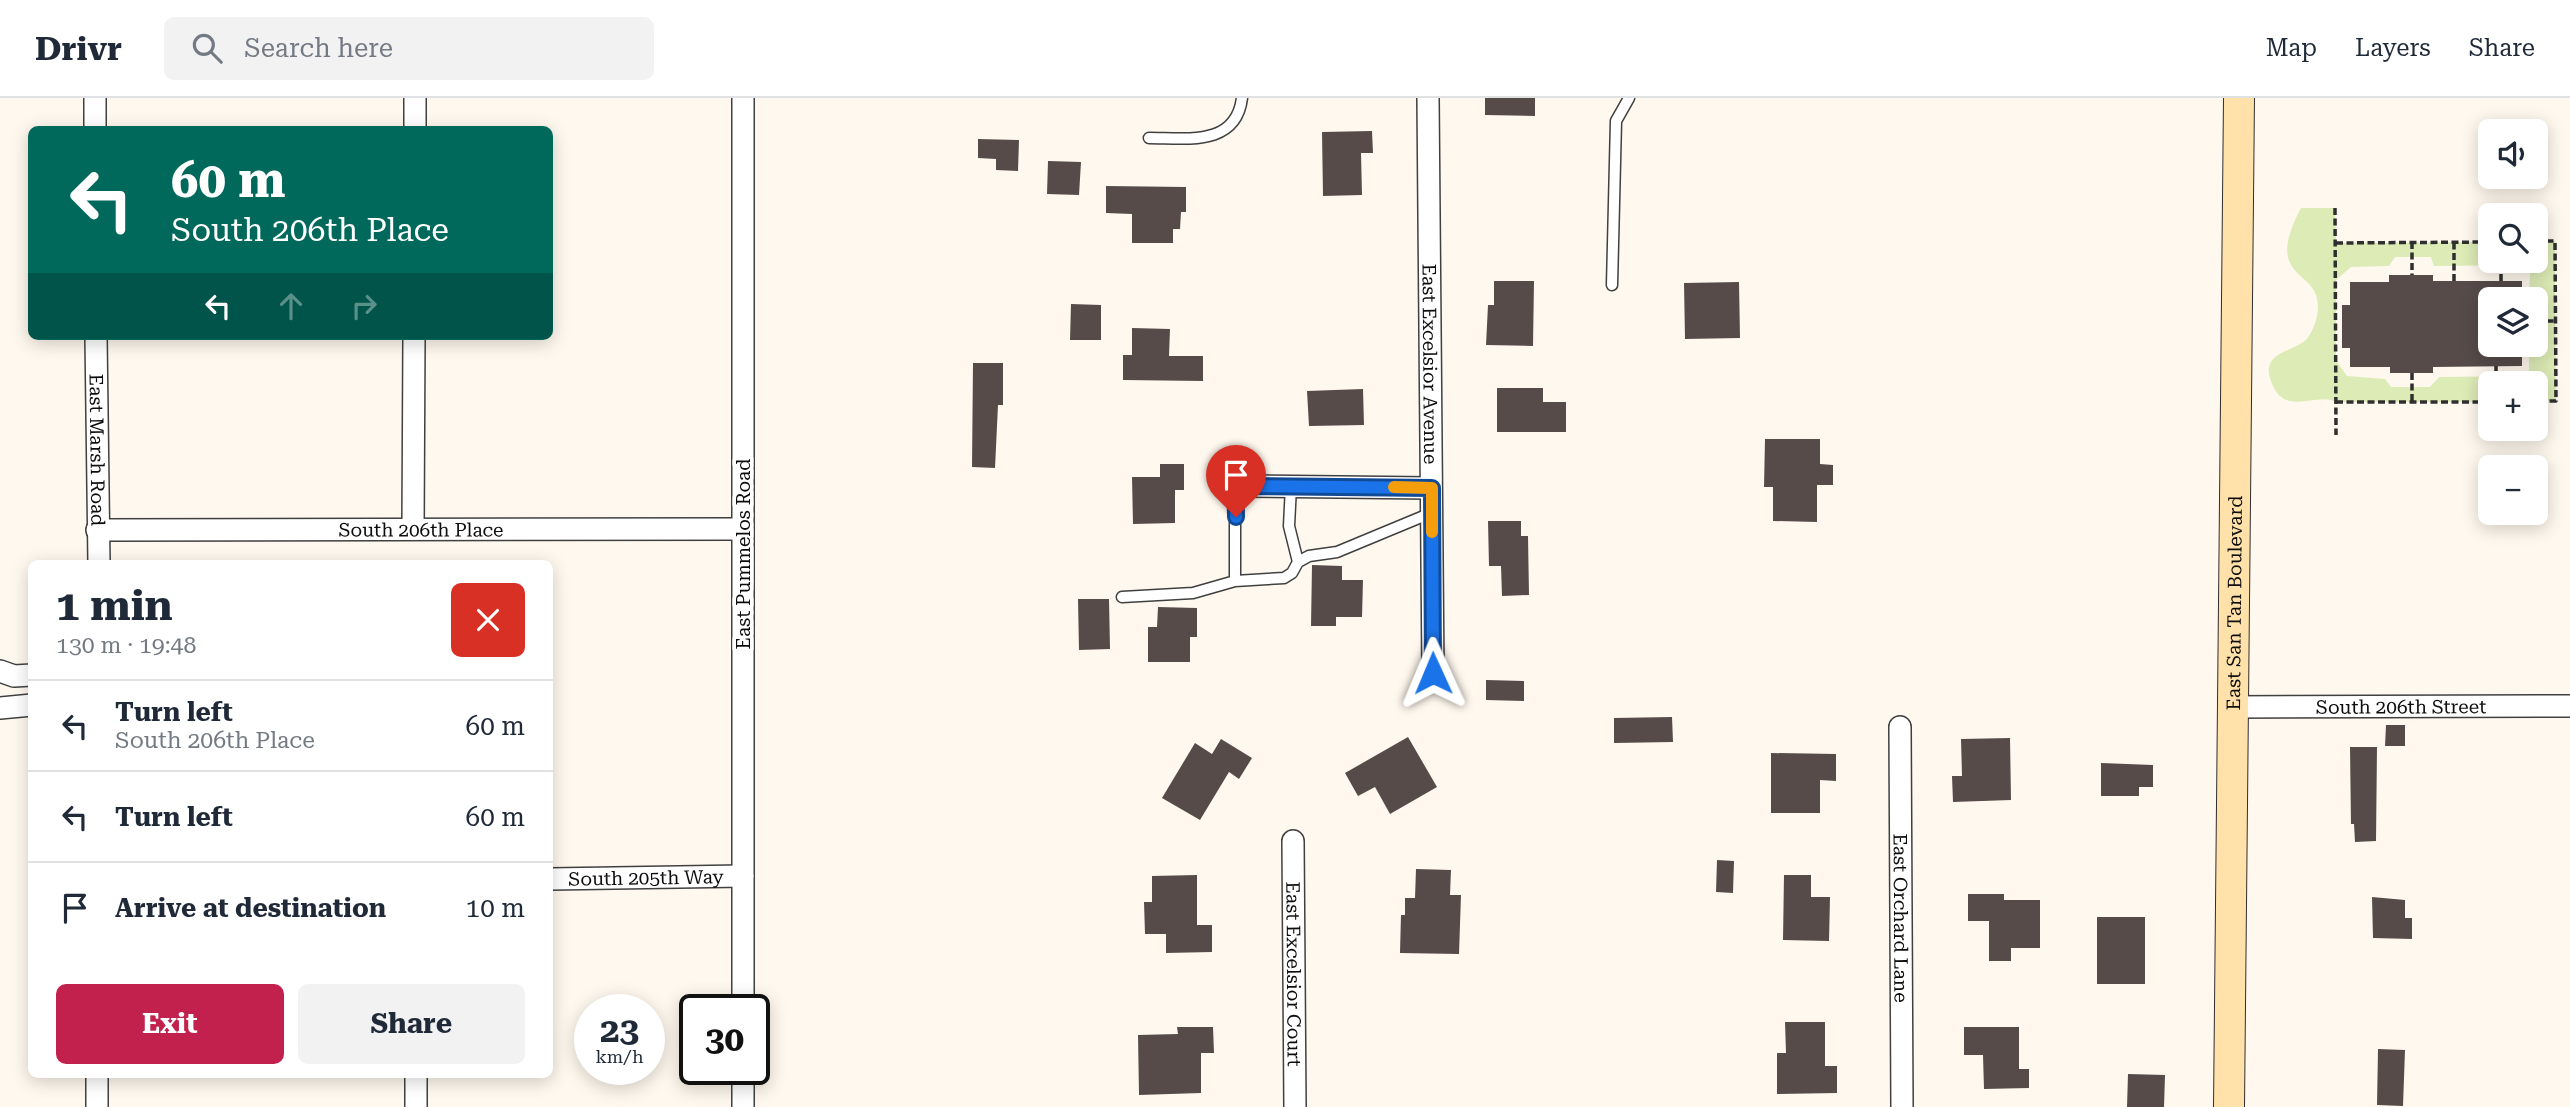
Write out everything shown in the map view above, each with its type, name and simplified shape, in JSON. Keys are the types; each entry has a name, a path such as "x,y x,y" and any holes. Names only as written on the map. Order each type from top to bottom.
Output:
{"street":[{"path":"95,98 95,126"},
{"path":"415,98 415,126"},
{"name":"East Pummelos Road","path":"743,98 743,994"},
{"name":"East Excelsior Avenue","path":"1428,98 1433,673"},
{"name":"East San Tan Boulevard","path":"2229,1107 2239,98"},
{"name":"East Marsh Road","path":"96,340 99,560"},
{"path":"414,340 414,529"},
{"path":"1249,486 1432,488"},
{"name":"South 206th Place","path":"97,530 743,529"},
{"path":"0,671 14,676 28,675"},
{"path":"0,708 28,705"},
{"name":"South 206th Street","path":"2231,707 2570,706"},
{"name":"East Orchard Lane","path":"1900,727 1902,1107"},
{"name":"East Excelsior Court","path":"1293,841 1295,1107"},
{"name":"South 205th Way","path":"553,879 743,876"},
{"path":"97,1078 97,1107"},
{"path":"416,1078 416,1107"},
{"path":"743,1085 743,1107"}],"lane":[{"path":"1149,138 1204,138 1223,134 1236,116 1242,98"},
{"path":"1612,285 1616,121 1629,98"},
{"path":"1236,581 1236,496 1239,489 1249,486"},
{"path":"1291,486 1289,526 1298,562"},
{"path":"1122,597 1193,593 1236,581 1284,578 1292,573 1298,562 1309,556 1337,552 1432,513"}],"path":[{"path":"2335,208 2336,435"},
{"path":"2548,241 2555,241 2556,321 2556,401 2548,401"},
{"path":"2412,242 2412,275"},
{"path":"2454,242 2454,281"},
{"path":"2336,243 2478,242"},
{"path":"2501,273 2501,281"},
{"path":"2548,321 2556,321"},
{"path":"2496,366 2496,371"},
{"path":"2412,373 2412,402"},
{"path":"2336,402 2478,402"}],"green space":[{"path":"2301,208 2335,208 2336,243 2478,242 2478,266 2434,266 2431,257 2395,257 2389,266 2351,267 2336,280 2336,360 2347,376 2385,379 2391,387 2430,387 2439,377 2478,377 2478,402 2336,402 2320,399 2295,402 2280,396 2274,388 2269,367 2277,356 2306,340 2317,316 2317,300 2313,289 2290,263 2287,251 2290,233"},
{"path":"2548,241 2555,241 2556,401 2548,401 2548,371 2528,371 2529,357 2548,357 2548,287 2529,287 2530,273 2548,273"}],"building":[{"path":"1485,98 1535,98 1535,116 1485,115"},
{"path":"1372,131 1373,153 1361,153 1362,195 1323,196 1322,132"},
{"path":"978,139 1019,140 1018,171 996,170 996,159 978,158"},
{"path":"1048,161 1081,162 1079,195 1047,194"},
{"path":"1106,186 1186,187 1186,212 1181,212 1180,229 1173,229 1173,243 1132,243 1132,214 1106,213"},
{"path":"2389,275 2433,275 2433,281 2522,281 2522,287 2478,287 2478,357 2522,357 2522,366 2433,367 2433,373 2390,373 2390,367 2350,367 2350,348 2342,348 2342,305 2350,305 2350,282 2389,282"},
{"path":"1494,281 1534,281 1533,346 1486,345 1488,305 1494,305"},
{"path":"1739,282 1740,338 1685,339 1684,283"},
{"path":"1071,304 1101,305 1101,340 1070,340"},
{"path":"1132,328 1170,329 1169,356 1203,356 1203,381 1123,380 1123,355 1132,355"},
{"path":"973,363 1003,363 1003,405 998,405 995,468 972,467"},
{"path":"1497,388 1543,388 1543,402 1566,402 1566,432 1497,432"},
{"path":"1363,389 1364,425 1309,426 1307,391"},
{"path":"1765,439 1820,439 1820,464 1833,465 1833,485 1817,485 1817,522 1773,521 1773,487 1764,487"},
{"path":"1160,464 1184,464 1184,490 1175,490 1175,523 1133,524 1132,477 1160,477"},
{"path":"1488,521 1521,521 1521,536 1528,536 1529,595 1502,596 1501,566 1489,566"},
{"path":"1312,565 1342,566 1342,580 1363,580 1362,617 1336,617 1336,626 1311,626"},
{"path":"1078,599 1109,599 1110,649 1079,650"},
{"path":"1158,607 1197,608 1197,637 1190,637 1190,662 1148,662 1148,627 1157,627"},
{"path":"1486,680 1524,681 1524,701 1486,700"},
{"path":"1672,717 1673,742 1614,743 1614,718"},
{"path":"2386,725 2405,725 2405,746 2385,746"},
{"path":"1408,737 1437,787 1390,814 1375,787 1358,796 1345,773"},
{"path":"2010,738 2011,800 1953,802 1952,776 1962,776 1961,739"},
{"path":"1221,739 1252,758 1239,779 1229,772 1200,820 1162,798 1195,743 1212,754"},
{"path":"2350,747 2377,747 2376,841 2355,842 2354,824 2351,824"},
{"path":"1771,753 1836,754 1836,781 1820,780 1820,813 1771,813"},
{"path":"2101,763 2153,765 2153,787 2139,787 2139,796 2101,796"},
{"path":"1717,860 1734,861 1733,893 1716,892"},
{"path":"1416,869 1451,870 1450,895 1461,895 1459,954 1400,953 1401,915 1405,915 1405,898 1415,898"},
{"path":"1197,875 1197,925 1212,925 1212,952 1166,953 1166,934 1145,934 1144,902 1152,902 1152,876"},
{"path":"1784,875 1811,875 1811,897 1830,897 1829,941 1783,940"},
{"path":"1968,894 2004,894 2004,900 2040,900 2040,948 2011,948 2011,961 1989,961 1989,921 1968,921"},
{"path":"2372,897 2405,900 2405,918 2412,918 2412,939 2373,938"},
{"path":"2097,917 2145,917 2145,984 2097,984"},
{"path":"1785,1022 1825,1022 1825,1066 1837,1066 1837,1093 1777,1094 1777,1053 1786,1053"},
{"path":"1177,1027 1213,1027 1214,1053 1201,1053 1201,1093 1139,1095 1138,1035 1178,1034"},
{"path":"1964,1027 2019,1027 2019,1069 2029,1069 2029,1088 1984,1089 1983,1055 1964,1055"},
{"path":"2378,1049 2405,1050 2403,1106 2377,1105"},
{"path":"2128,1074 2165,1075 2164,1107 2127,1107"}],"slow traffic":[{"path":"1394,487 1432,488 1432,532"}],"route":[{"path":"1236,517 1236,496 1239,489 1249,486 1432,488 1433,673"}]}
